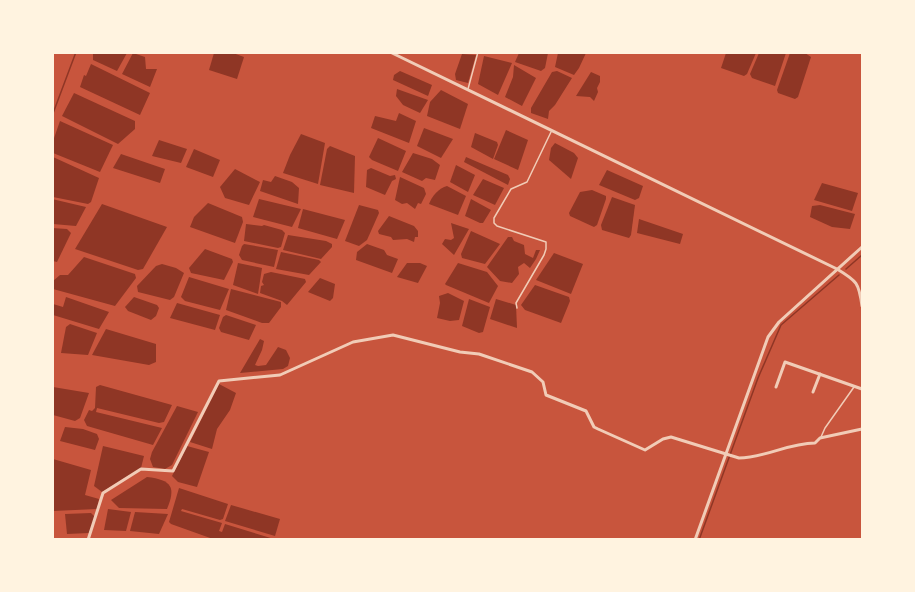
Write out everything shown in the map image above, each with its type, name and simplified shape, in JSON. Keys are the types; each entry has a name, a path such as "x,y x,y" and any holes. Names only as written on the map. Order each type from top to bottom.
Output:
{"street":[{"path":"390,52 837,269 855,280 859,287 862,306"},
{"path":"695,540 728,455 768,337 779,322 862,247"},
{"path":"88,540 103,493 141,469 173,471 219,381 280,375 352,342 393,335 460,352 479,354 532,372 543,382 546,395 586,411 594,427 645,450 671,437 728,455 750,458 795,444 815,443 820,438 862,429"},
{"path":"776,387 785,362 862,389"},
{"path":"813,392 820,374"}],"lane":[{"path":"468,90 478,52"},
{"path":"517,308 516,303 544,255 546,242 497,226 494,218 511,189 527,182 551,131"},
{"path":"820,438 854,387"}],"shaded area":[{"path":"93,52 127,53 117,71 93,60"},
{"path":"558,52 586,53 574,75 555,67"},
{"path":"133,53 145,57 146,69 157,69 150,87 122,74"},
{"path":"214,53 233,53 244,57 237,79 209,70"},
{"path":"519,53 548,53 545,68 541,71 515,62"},
{"path":"726,53 756,53 744,76 721,68"},
{"path":"759,53 786,53 775,86 752,78 750,74"},
{"path":"790,53 805,53 811,57 798,97 795,99 778,93 777,90"},
{"path":"462,54 476,55 468,83 456,80 455,74"},
{"path":"484,56 512,63 498,95 478,84"},
{"path":"91,64 150,93 140,115 80,87"},
{"path":"514,65 536,78 522,106 505,97 513,77"},
{"path":"400,71 432,85 428,96 393,80 394,75"},
{"path":"557,71 572,78 549,111 548,119 531,113 531,108 552,72"},
{"path":"591,72 600,76 594,101 590,97 576,96"},
{"path":"397,89 428,100 420,113 403,105 396,96"},
{"path":"441,90 468,104 460,129 427,116 430,102"},
{"path":"74,93 135,121 135,129 118,144 62,116"},
{"path":"399,113 416,121 409,143 371,128 375,116 396,121"},
{"path":"60,121 113,145 100,172 53,153 53,141"},
{"path":"424,128 453,139 441,158 417,146"},
{"path":"506,130 528,140 518,170 494,159"},
{"path":"475,133 497,142 493,159 471,147"},
{"path":"301,134 325,143 318,184 283,173"},
{"path":"378,138 406,151 398,171 369,157"},
{"path":"159,140 187,149 181,163 152,156"},
{"path":"555,143 574,153 578,158 571,179 549,160 551,148"},
{"path":"330,146 355,156 354,193 320,185 327,149"},
{"path":"194,149 220,160 213,177 186,167"},
{"path":"413,153 432,159 440,165 435,180 426,178 422,181 402,172"},
{"path":"121,154 165,169 160,183 113,168"},
{"path":"53,157 99,178 91,202 88,204 53,197"},
{"path":"466,157 508,175 510,179 508,185 464,162"},
{"path":"456,165 475,175 468,192 450,182"},
{"path":"371,168 390,176 395,175 396,179 392,181 385,195 366,187 367,170"},
{"path":"235,169 260,182 249,205 225,198 220,187"},
{"path":"607,170 643,186 639,198 635,200 599,185"},
{"path":"275,176 292,182 299,188 298,204 260,191 263,180 271,182"},
{"path":"400,177 424,188 426,194 421,204 418,203 415,209 407,203 402,204 395,200"},
{"path":"483,179 504,188 495,205 473,195"},
{"path":"822,183 858,193 852,211 814,200"},
{"path":"447,186 466,196 458,215 429,204 436,193"},
{"path":"592,190 606,196 597,225 594,227 570,216 569,213 580,192"},
{"path":"612,197 635,205 629,238 602,230 601,225"},
{"path":"52,199 86,207 76,226 53,224"},
{"path":"259,199 301,209 292,227 253,217"},
{"path":"471,199 491,210 483,223 465,216"},
{"path":"208,203 242,217 243,222 235,243 190,227 194,217"},
{"path":"102,204 167,227 143,269 138,270 75,249"},
{"path":"359,205 378,210 379,213 367,240 359,246 345,241"},
{"path":"820,205 855,214 850,229 832,227 810,217 812,206"},
{"path":"303,209 345,220 337,239 298,228"},
{"path":"389,216 414,226 418,231 418,237 415,237 414,242 407,239 393,240 391,237 379,234 378,231"},
{"path":"639,219 683,234 680,244 637,233"},
{"path":"451,223 469,229 454,255 442,244 445,239 454,238"},
{"path":"246,224 264,225 282,230 285,233 281,247 244,241"},
{"path":"52,228 67,229 71,233 57,262 53,261"},
{"path":"471,231 500,244 485,264 462,258 461,254"},
{"path":"288,235 326,241 332,244 332,247 321,259 283,250"},
{"path":"508,237 524,245 525,254 533,258 536,250 540,250 530,268 524,263 518,267 519,274 512,283 500,281 487,267"},
{"path":"244,244 278,250 274,267 242,260 239,255"},
{"path":"367,244 384,250 387,255 398,259 392,273 356,260 357,252"},
{"path":"205,249 232,259 233,262 224,280 191,273 189,268"},
{"path":"281,252 321,262 309,275 276,269"},
{"path":"554,253 583,264 571,294 536,280"},
{"path":"84,257 135,274 136,278 115,306 53,289 53,281 60,275 68,275"},
{"path":"238,263 262,268 258,294 233,285"},
{"path":"407,263 420,263 427,266 418,283 397,277"},
{"path":"458,263 487,272 498,286 489,303 445,284"},
{"path":"162,264 184,273 174,297 170,300 138,292 137,286 156,266"},
{"path":"271,272 305,279 306,282 287,305 260,293 261,286 264,285 262,282 264,274"},
{"path":"189,277 229,289 220,310 185,301 181,297"},
{"path":"320,278 335,284 333,298 330,301 308,292"},
{"path":"535,285 569,297 570,301 561,323 525,310 521,305"},
{"path":"231,289 281,302 281,307 269,323 262,323 226,310"},
{"path":"448,293 464,301 459,320 450,321 437,318 439,296"},
{"path":"66,297 109,312 99,329 53,315 53,304 63,307"},
{"path":"134,297 157,305 159,308 156,316 151,320 128,311 125,307"},
{"path":"469,299 490,307 483,332 479,333 462,326"},
{"path":"496,299 516,305 517,328 490,319"},
{"path":"177,303 220,315 215,330 170,318"},
{"path":"226,315 256,325 249,340 221,332 219,328"},
{"path":"70,324 97,333 88,355 61,353 66,327"},
{"path":"106,329 156,344 156,362 149,365 92,355"},
{"path":"260,339 264,341 255,365 266,365 278,347 286,350 290,358 288,366 283,369 240,373"},
{"path":"219,384 236,393 230,410 217,429 212,449 190,442"},
{"path":"100,385 172,405 164,422 159,423 97,408 96,412 162,428 153,445 87,426 84,420 89,410 92,411 95,408 96,387"},
{"path":"53,387 89,393 80,418 75,421 53,415"},
{"path":"177,406 198,412 172,465 165,469 153,467 150,459 152,452"},
{"path":"65,427 83,429 97,434 99,439 95,450 60,441"},
{"path":"103,446 144,456 141,468 102,492 94,486"},
{"path":"187,446 209,452 197,487 178,482 172,476"},
{"path":"53,459 91,470 85,495 99,499 97,509 53,511"},
{"path":"147,477 162,480 170,486 171,495 167,509 119,508 111,500"},
{"path":"179,488 228,504 223,519 220,520 182,509 181,511 222,523 219,531 222,532 225,524 274,539 213,539 171,524 169,522"},
{"path":"231,505 280,519 275,536 225,521"},
{"path":"108,509 131,512 126,531 104,530"},
{"path":"135,512 168,514 159,534 130,531"},
{"path":"91,513 95,517 89,533 67,534 65,514"}],"waterway":[{"path":"52,116 76,52"},
{"path":"846,269 862,255"},
{"path":"699,540 758,378 781,325 839,275"}]}
